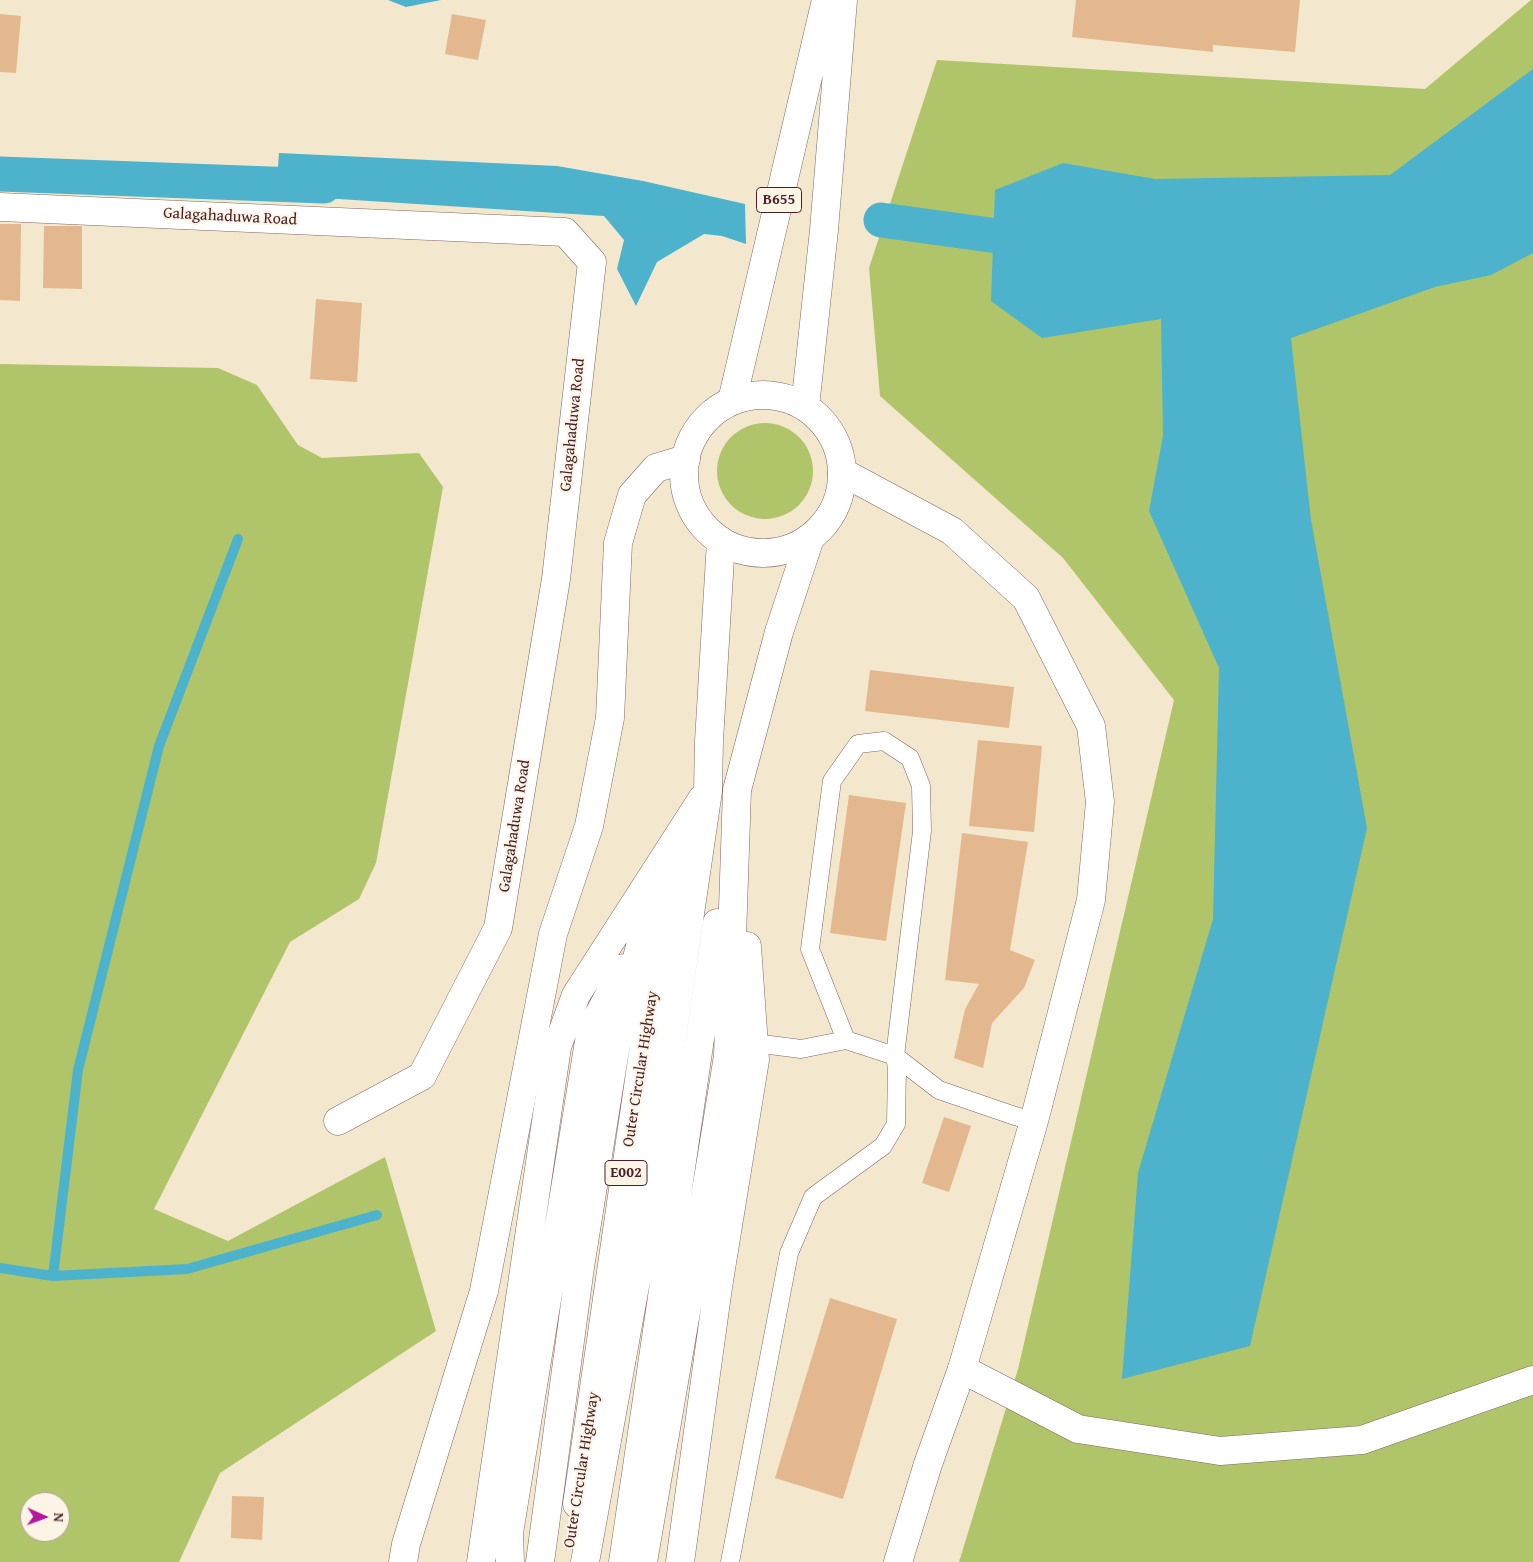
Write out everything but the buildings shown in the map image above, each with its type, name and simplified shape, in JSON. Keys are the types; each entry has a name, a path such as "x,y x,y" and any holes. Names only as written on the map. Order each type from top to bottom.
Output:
{"main road":[{"name":"B655","path":"732,401 826,0"},
{"name":"B655","path":"805,407 824,230 843,0"},
{"name":"Galagahaduwa Road","path":"0,207 565,232 592,262 556,579 498,928 422,1076 338,1121"},
{"path":"757,395 782,397 805,407 825,424 837,446 842,472 838,497 828,520 810,538 789,549 766,553 742,551 721,541 703,526 691,506 684,482 686,459 694,435 710,415 732,401 757,395"},
{"path":"403,1562 406,1544 484,1291 553,934 589,826 610,718 618,543 632,495 656,468 686,459"},
{"path":"842,472 952,531 1026,598 1091,726 1100,802 1091,900 1034,1121 962,1369 928,1464 898,1562"},
{"path":"623,1562 737,790 779,632 810,538"},
{"path":"585,1562 637,1275 708,790 709,740 721,541"},
{"path":"481,1562 558,1047 576,995 708,790"},
{"name":"Outer Circular Highway","path":"568,1562 645,1039 672,874 708,790"},
{"path":"680,1562 718,1287 755,1060 737,790"},
{"path":"643,1562 693,1274 728,1056 737,790"},
{"path":"510,1562 510,1534 591,1029 644,931 672,874"},
{"path":"540,1562 580,1267 618,1031 644,931"},
{"path":"962,1369 1078,1429 1220,1451 1362,1440 1533,1380"}],"lane":[{"path":"730,1562 789,1253 813,1197 883,1146 896,1124 897,1068 895,1056 922,831 922,786 910,758 884,741 858,744 832,781 830,791 810,949 846,1040"},
{"path":"754,1043 801,1049 846,1040 895,1056 939,1090 1034,1121"}],"green space":[{"path":"1533,0 1533,1562 959,1562 1018,1369 1174,700 1063,558 880,396 869,268 937,60 1425,89"},
{"path":"0,364 218,368 257,385 298,445 322,458 419,453 443,487 376,863 359,899 290,942 154,1209 228,1241 385,1157 436,1331 220,1473 179,1562 0,1562"},
{"path":"765,423 783,427 799,437 809,453 813,471 809,489 799,505 783,515 765,519 747,515 731,505 721,489 717,471 721,453 731,437 747,427"}],"water":[{"path":"388,0 441,0 406,7"},
{"path":"1533,69 1533,253 1491,275 1435,287 1291,338 1311,520 1367,828 1250,1346 1122,1379 1138,1173 1213,919 1219,668 1149,511 1163,436 1161,319 1042,338 991,301 995,190 1063,163 1155,179 1390,175"},
{"path":"279,153 557,166 643,181 745,204 746,244 722,236 704,234 657,262 636,306 617,269 624,240 604,216 276,195"}],"waterway":[{"path":"0,174 324,186"},
{"path":"881,220 1041,242"},
{"path":"53,1276 78,1070 159,746 238,539"},
{"path":"0,1268 53,1276 187,1269 377,1215"}]}
